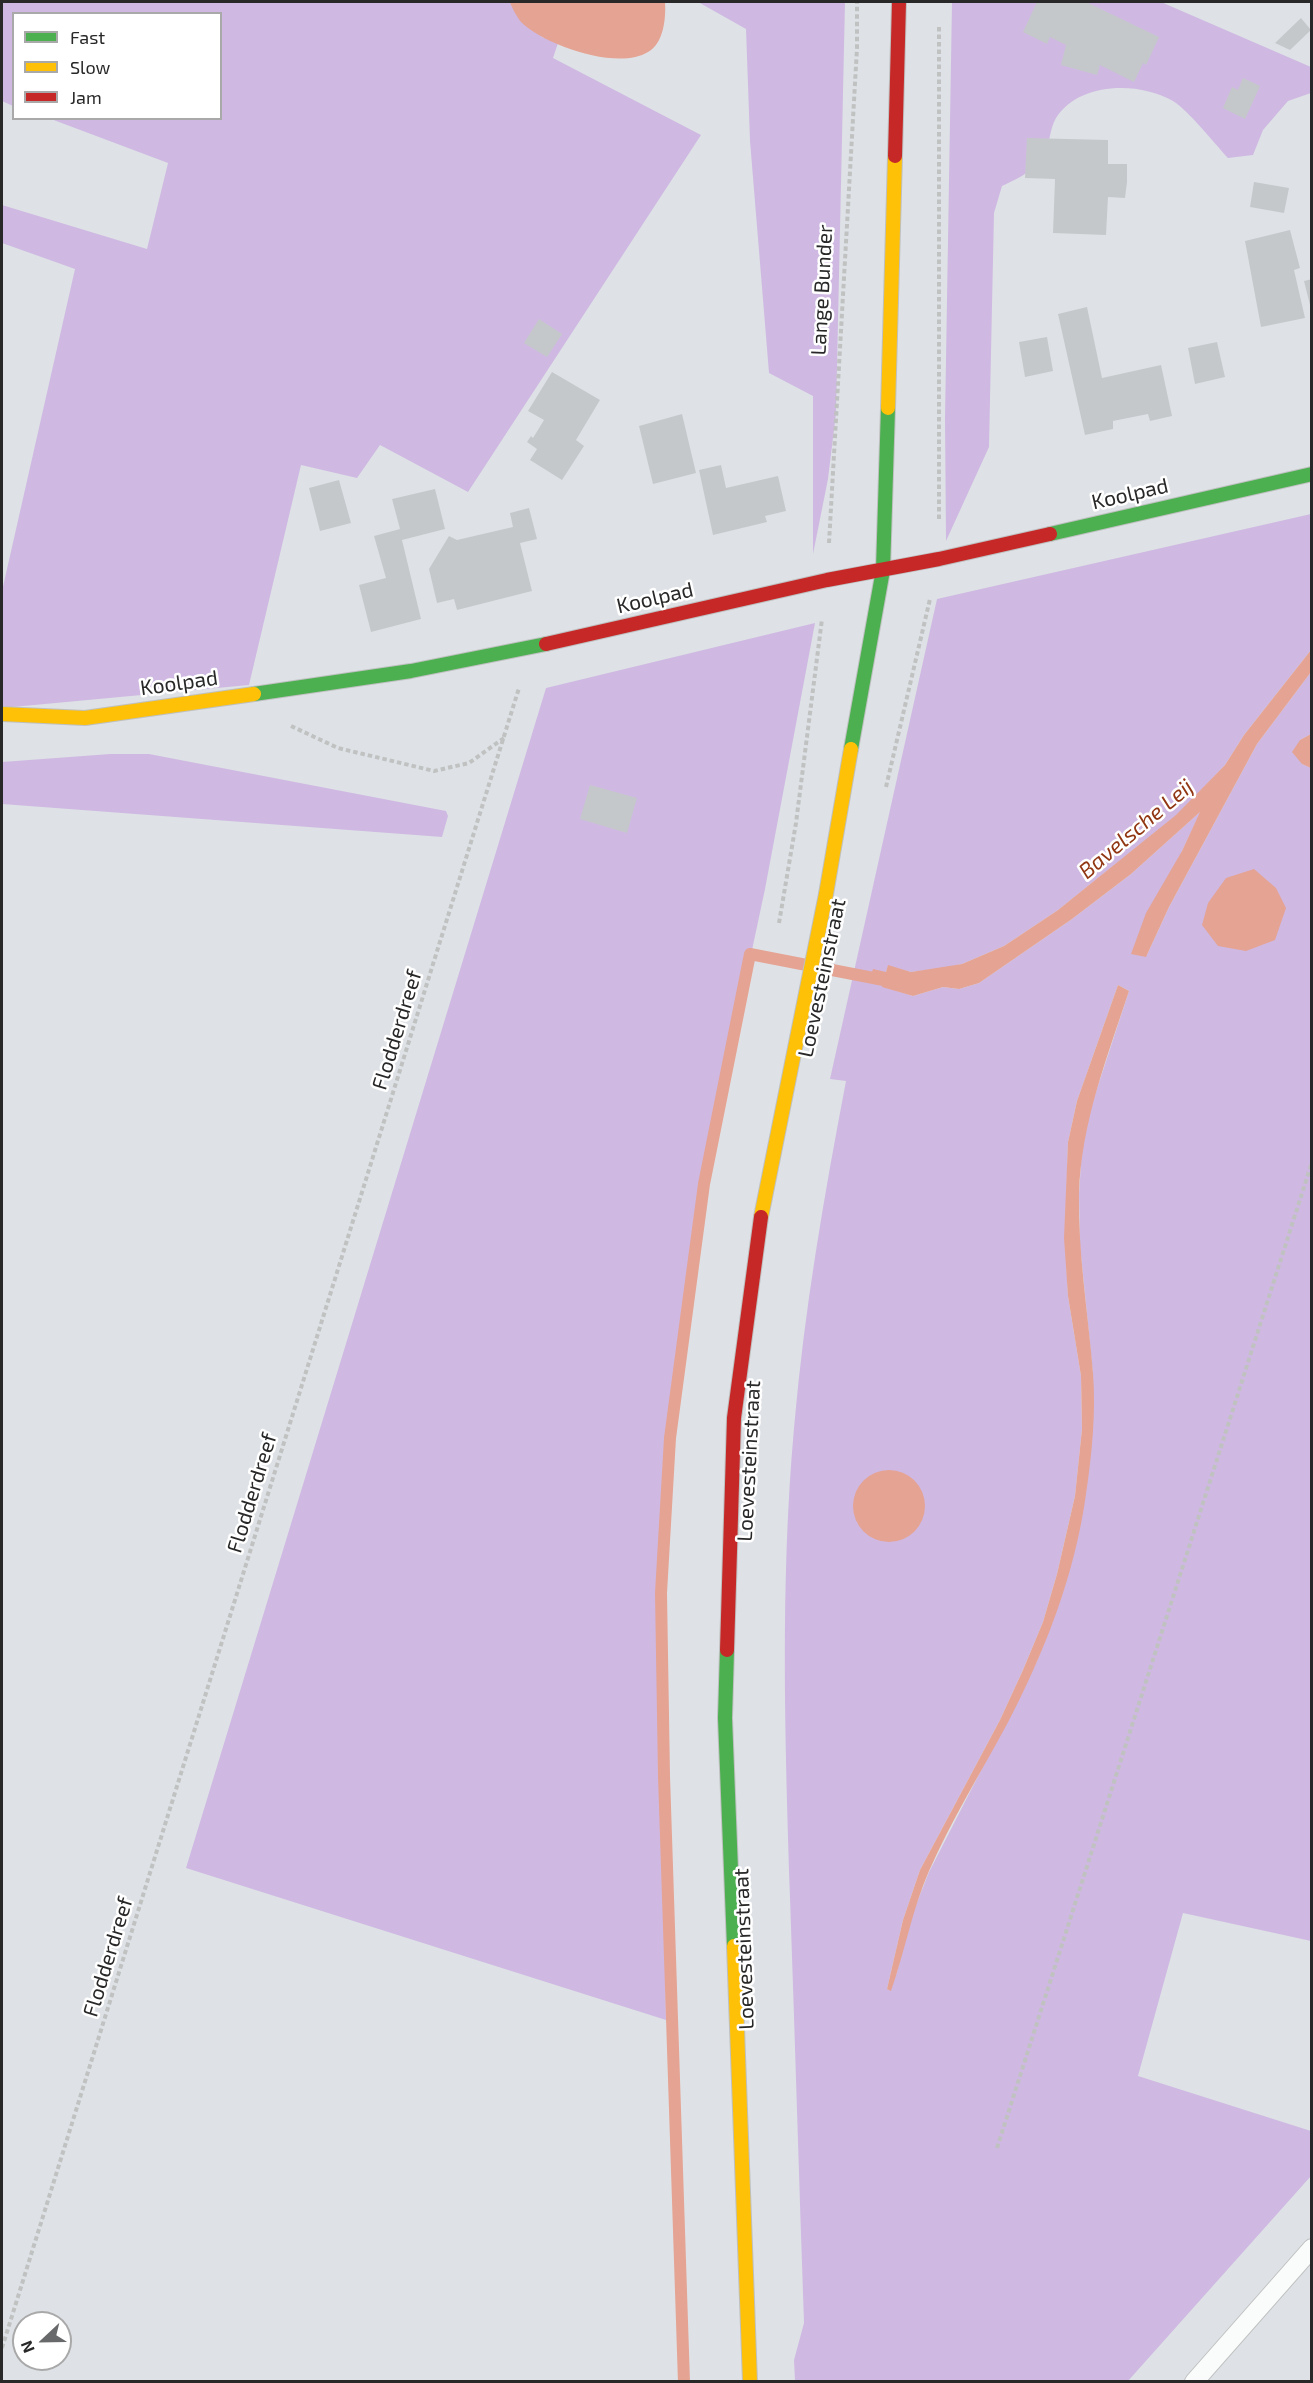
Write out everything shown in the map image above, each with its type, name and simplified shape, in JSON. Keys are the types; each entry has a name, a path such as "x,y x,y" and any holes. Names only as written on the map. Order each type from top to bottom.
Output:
{"street":[{"path":"883,570 899,2"},
{"name":"Koolpad","path":"2,714 85,718 411,671 532,648 827,580 939,559 1311,474"},
{"name":"Loevesteinstraat","path":"750,2382 725,1718 734,1418 762,1208 826,894 883,570"}],"lane":[{"path":"1194,2382 1311,2248"}],"path":[{"name":"Lange Bunder","path":"827,580 857,48 857,2"},
{"path":"885,792 939,559 937,402 939,18"},
{"name":"Flodderdreef","path":"2,2348 532,648"},
{"path":"288,725 338,748 434,771 470,763 504,738"},
{"path":"997,2148 1311,1162"}],"shaded area":[{"path":"2,2 510,2 542,37 558,43 553,58 701,135 468,492 380,445 357,478 301,465 249,685 2,708 2,591 75,269 2,243 2,205 147,249 168,163 54,120 222,120 222,12 12,12 12,106 2,101"},
{"path":"510,2 665,2 665,15 661,36 653,48 635,57 619,59 582,53 546,39 521,22"},
{"path":"698,2 845,2 836,413 828,479 813,554 813,396 769,373 750,141 746,29"},
{"path":"952,2 1161,2 1311,67 1311,93 1288,101 1263,130 1253,155 1228,158 1179,105 1143,90 1110,88 1094,92 1079,97 1066,106 1056,118 1047,149 1041,159 1026,173 1002,186 994,213 989,447 946,541 945,418"},
{"path":"1311,514 1311,650 1244,735 1225,765 1177,815 1058,910 1004,946 962,964 911,972 888,966 886,972 872,975 885,978 882,986 913,996 943,987 959,989 979,983 1072,919 1131,874 1201,811 1182,851 1146,957 1169,907 1257,744 1311,672 1311,734 1300,740 1302,764 1312,768 1311,1941 1183,1913 1138,2076 1311,2131 1311,2176 1128,2381 795,2381 794,2360 804,2323 785,1721 785,1604 794,1428 803,1341 816,1254 846,1081 830,1079 937,599","holes":["1118,985 1129,991 1091,1107 1082,1149 1079,1194 1080,1245 1093,1374 1067,1578 1037,1661 929,1872 910,1920 890,1990 887,1989 903,1920 920,1870 1000,1720 1043,1622 1057,1574 1075,1496 1082,1429 1081,1376 1068,1296 1065,1238 1068,1142 1077,1101"]},
{"path":"815,623 765,889 725,1077 696,1235 674,1384 664,1545 661,1649 666,2020 186,1868 546,688"},
{"path":"1311,650 1311,672 1257,744 1169,907 1146,957 1131,954 1146,913 1182,851 1200,812 1131,874 1072,919 979,983 959,989 943,987 913,996 882,987 885,978 871,975 873,969 886,972 888,965 911,972 962,964 1004,946 1058,910 1176,815 1225,765 1244,735"},
{"path":"1311,734 1311,768 1302,764 1292,752 1300,740"},
{"path":"110,754 149,754 446,811 448,816 442,837 2,804 2,762"},
{"path":"1254,869 1276,888 1286,908 1275,940 1246,951 1218,946 1202,925 1208,903 1226,878"},
{"path":"1118,985 1129,991 1096,1091 1085,1142 1079,1194 1080,1239 1094,1403 1093,1433 1081,1524 1066,1584 1045,1642 1020,1699 956,1816 929,1871 891,1991 887,1989 903,1920 920,1870 1000,1720 1043,1622 1075,1496 1082,1429 1081,1376 1068,1296 1064,1238 1068,1142 1077,1101"},
{"path":"889,1470 909,1476 919,1486 925,1506 919,1526 909,1536 889,1542 869,1536 859,1526 853,1506 859,1486 869,1476"}],"building":[{"path":"1037,2 1086,2 1159,37 1146,65 1143,63 1134,82 1100,65 1097,75 1061,65 1066,45 1050,37 1047,44 1023,32"},
{"path":"1301,18 1311,30 1290,50 1275,43"},
{"path":"1243,78 1260,86 1245,119 1223,108 1232,87 1238,90"},
{"path":"1027,138 1108,140 1108,164 1127,164 1127,182 1125,198 1108,197 1106,235 1053,233 1055,179 1025,178"},
{"path":"1254,182 1289,188 1284,213 1250,207"},
{"path":"1290,230 1300,268 1294,270 1305,318 1261,327 1245,241"},
{"path":"1312,279 1312,309 1311,309 1304,281"},
{"path":"1087,307 1102,378 1161,365 1172,416 1150,421 1148,414 1113,421 1113,429 1085,435 1058,314"},
{"path":"539,319 562,334 547,357 524,343"},
{"path":"1047,337 1053,371 1025,377 1019,342"},
{"path":"1217,342 1225,377 1195,384 1188,348"},
{"path":"552,372 600,400 576,440 584,446 562,480 530,460 537,449 527,442 531,436 533,438 544,420 528,411"},
{"path":"682,414 696,473 653,484 639,426"},
{"path":"721,465 726,488 778,476 786,511 765,516 767,522 713,535 699,470"},
{"path":"339,480 351,523 320,531 309,488"},
{"path":"435,489 445,529 402,540 421,619 371,632 359,585 386,578 374,536 400,529 392,499"},
{"path":"529,508 537,539 520,543 532,591 457,610 454,599 437,603 429,569 449,536 457,540 513,527 510,513"},
{"path":"590,785 637,798 627,833 580,819"}],"waterway":[{"path":"684,2382 664,1776 661,1593 670,1438 704,1184 750,954 899,983"}],"traffic: fast":[{"path":"851,749 883,570 888,408"},
{"path":"1050,534 1312,474"},
{"path":"254,694 411,671 546,644"},
{"path":"727,1650 725,1718 734,1946"}],"traffic: slow":[{"path":"888,408 895,156"},
{"path":"2,714 85,718 254,694"},
{"path":"761,1217 826,894 851,749"},
{"path":"734,1946 750,2382"}],"traffic: jam":[{"path":"895,156 899,2"},
{"path":"546,644 827,580 939,559 1050,534"},
{"path":"727,1650 734,1418 761,1217"}],"water label":[{"name":"Bavelsche Leij","path":"1136,829"}]}
